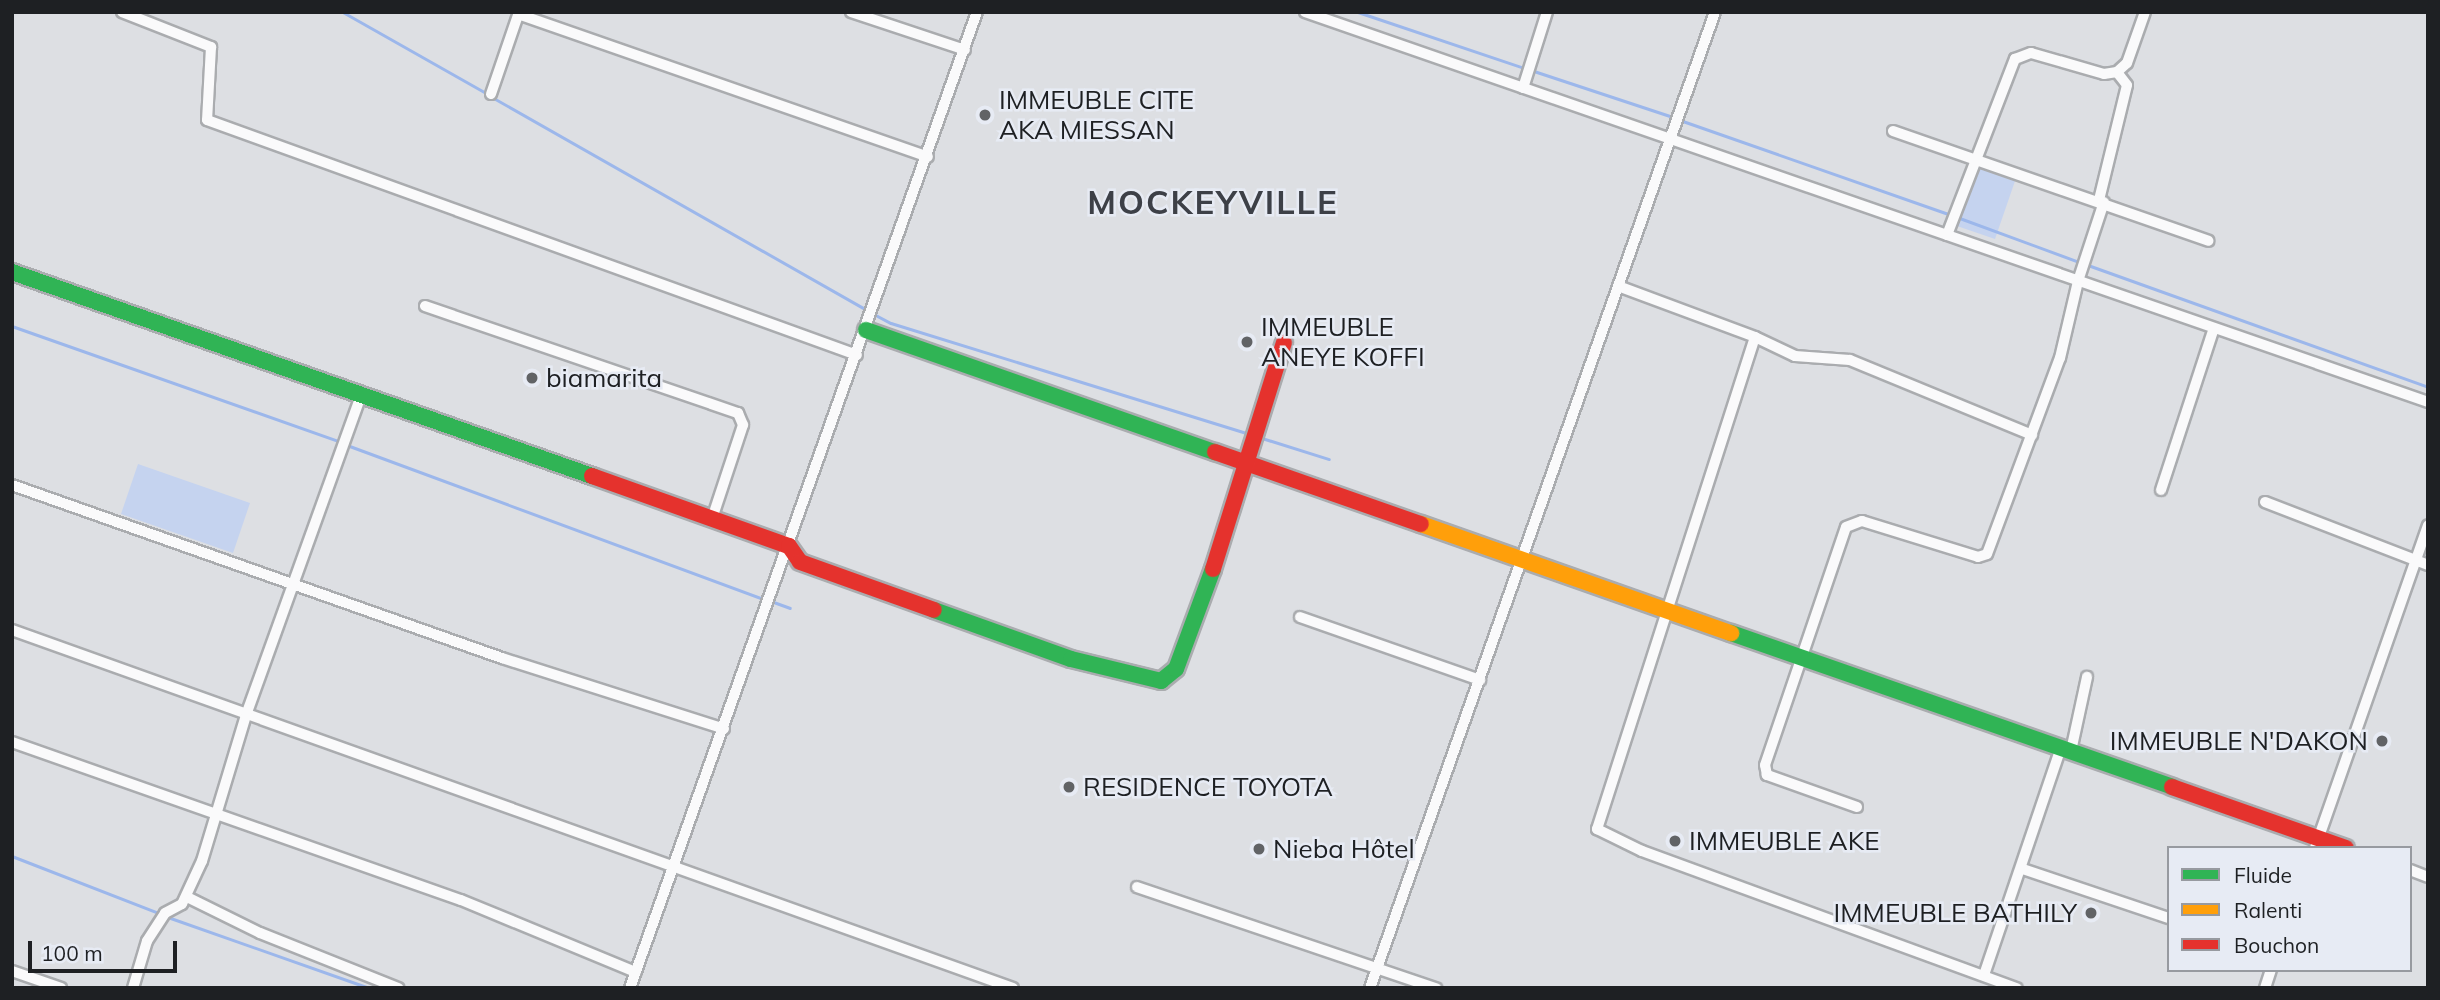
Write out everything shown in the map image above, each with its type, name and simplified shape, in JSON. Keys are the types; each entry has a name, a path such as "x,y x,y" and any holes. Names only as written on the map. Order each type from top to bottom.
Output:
{"street":[{"path":"122,12 211,47 207,120 857,355"},
{"path":"851,12 965,50"},
{"path":"630,988 928,157 977,12"},
{"path":"1306,12 2428,402"},
{"path":"1524,88 1547,12"},
{"path":"1370,988 1715,12"},
{"path":"1947,235 2015,59 2022,53 2104,74 2117,72 2127,63 2145,12"},
{"path":"491,94 519,13 928,157"},
{"path":"1857,807 1765,771 1801,654 1846,527 1862,521 1984,557 2060,358 2101,201 2127,85 2117,72"},
{"path":"1892,131 2101,201 2208,242"},
{"path":"12,272 789,546 800,562 1071,659 1149,681 1161,681 1176,669 1249,463 1284,343"},
{"path":"1618,286 1755,337 1795,356 1850,360 2032,435"},
{"path":"425,306 737,413 743,425 712,519"},
{"path":"2161,490 2214,328"},
{"path":"866,330 1669,611 1801,654 2317,843 2334,846"},
{"path":"1755,337 1696,511 1669,611 1597,815 1597,829 1642,851 2017,988"},
{"path":"133,988 148,941 165,913 187,897 246,715 361,395"},
{"path":"12,485 292,585 724,729"},
{"path":"2265,502 2428,565"},
{"path":"2317,843 2428,525"},
{"path":"1300,617 1480,680"},
{"path":"12,630 1013,988"},
{"path":"1984,975 2066,750 2087,677"},
{"path":"12,742 215,811 461,900 636,971"},
{"path":"2023,869 2167,917"},
{"path":"1137,887 1436,988"},
{"path":"187,897 260,933 398,988"},
{"path":"12,971 61,988"}],"shaded area":[{"path":"1977,168 2015,181 1995,239 1957,226"},
{"path":"138,464 250,503 233,553 121,514"}],"waterway":[{"path":"343,12 486,93"},
{"path":"1358,12 1527,69"},
{"path":"1534,71 1673,117"},
{"path":"492,97 867,310"},
{"path":"1680,120 1951,215"},
{"path":"1957,217 2082,263"},
{"path":"2088,265 2428,387"},
{"path":"872,313 891,323 1249,434"},
{"path":"12,326 341,442"},
{"path":"1262,438 1329,459"},
{"path":"347,445 764,599"},
{"path":"771,601 790,608"},
{"path":"12,856 159,913"},
{"path":"165,916 370,988"}],"traffic: fast":[{"path":"12,272 592,476"},
{"path":"866,330 1215,452"},
{"path":"934,610 1071,659 1161,681 1176,669 1213,569"},
{"path":"1731,633 2172,787"}],"traffic: slow":[{"path":"1421,524 1731,633"}],"traffic: jam":[{"path":"1213,569 1284,343"},
{"path":"1215,452 1421,524"},
{"path":"592,476 789,546 800,562 934,610"},
{"path":"2172,787 2340,846"}],"place":[{"name":"IMMEUBLE CITE AKA MIESSAN","path":"985,115"},
{"name":"IMMEUBLE ANEYE KOFFI","path":"1247,342"},
{"name":"biamarita","path":"532,378"},
{"name":"IMMEUBLE N'DAKON","path":"2382,741"},
{"name":"RESIDENCE TOYOTA","path":"1069,787"},
{"name":"IMMEUBLE AKE","path":"1675,841"},
{"name":"Nieba Hôtel","path":"1259,849"},
{"name":"IMMEUBLE BATHILY","path":"2091,913"}],"district":[{"name":"MOCKEYVILLE","path":"1213,202"}]}
